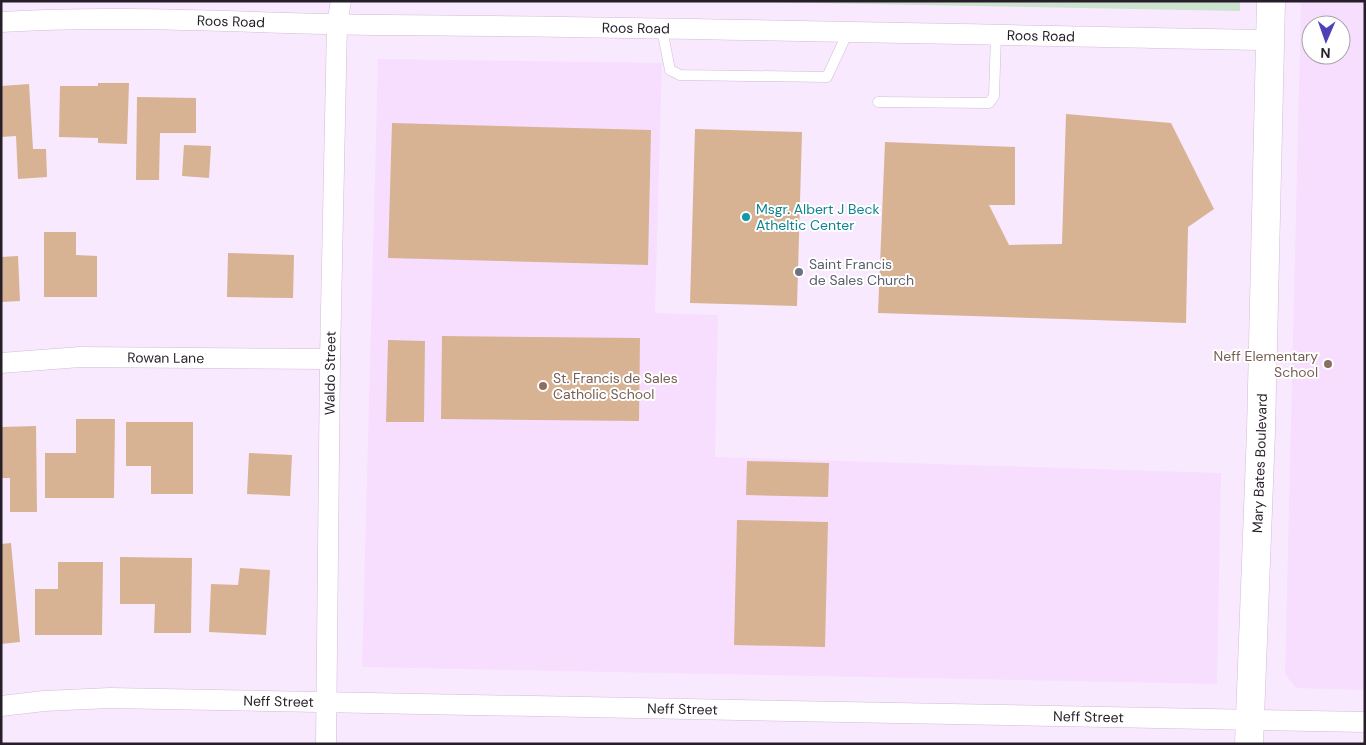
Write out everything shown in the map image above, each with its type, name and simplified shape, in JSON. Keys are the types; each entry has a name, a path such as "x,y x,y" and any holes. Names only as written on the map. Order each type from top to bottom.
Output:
{"street":[{"name":"Waldo Street","path":"326,744 330,359 337,24 341,1"},
{"name":"Mary Bates Boulevard","path":"1249,731 1261,431 1271,1"},
{"name":"Roos Road","path":"1,22 108,18 337,24 1270,40"},
{"name":"Rowan Lane","path":"1,362 80,356 330,359"},
{"name":"Neff Street","path":"1,706 44,701 110,698 327,701 1249,731 1365,722"}],"lane":[{"path":"662,29 670,70 680,76 827,77 848,32"},
{"path":"878,102 989,103 994,96 996,35"}],"shaded area":[{"name":"Neff Elementary School","path":"1301,1 1365,1 1365,690 1296,688 1285,674"},
{"name":"St. Francis de Sales Catholic School","path":"378,59 662,63 655,313 718,315 715,457 1221,473 1217,684 362,667"}],"green space":[{"path":"716,1 1240,1 1240,11"}],"building":[{"path":"98,83 129,83 127,144 98,143 98,138 59,137 60,86 98,86"},
{"path":"29,84 33,149 46,149 47,177 18,179 16,136 1,137 1,86"},
{"path":"137,97 196,98 196,133 160,133 159,180 136,180"},
{"path":"1066,114 1171,123 1214,209 1188,227 1186,323 878,313 885,142 1015,147 1015,205 989,205 1009,245 1062,244"},
{"path":"392,123 651,130 648,265 388,258"},
{"name":"Msgr. Albert J Beck Atheltic Center","path":"695,129 802,132 797,306 690,303"},
{"path":"184,145 211,146 209,178 182,176"},
{"path":"44,232 76,232 76,255 97,256 97,297 44,297"},
{"path":"228,253 294,255 293,298 227,297"},
{"path":"18,256 20,301 1,302 1,257"},
{"path":"442,336 640,338 639,421 441,419"},
{"path":"388,340 425,341 424,422 386,422"},
{"path":"76,419 115,419 114,498 45,498 45,453 76,453"},
{"path":"126,422 193,422 193,494 151,494 151,466 126,466"},
{"path":"36,426 37,512 10,512 10,478 1,478 1,427"},
{"path":"249,453 292,455 290,496 247,494"},
{"path":"747,461 829,463 828,497 746,495"},
{"path":"737,520 828,522 825,647 734,645"},
{"path":"11,543 20,642 1,644 1,544"},
{"path":"120,557 192,558 191,633 154,633 155,604 120,604"},
{"path":"58,562 103,562 102,635 35,635 35,589 58,589"},
{"path":"240,568 270,570 266,635 209,632 211,584 238,585"}],"place":[{"name":"Msgr. Albert J Beck Atheltic Center","path":"746,217"},
{"name":"Saint Francis de Sales Church","path":"799,272"},
{"name":"Neff Elementary School","path":"1328,364"},
{"name":"St. Francis de Sales Catholic School","path":"543,386"}]}
